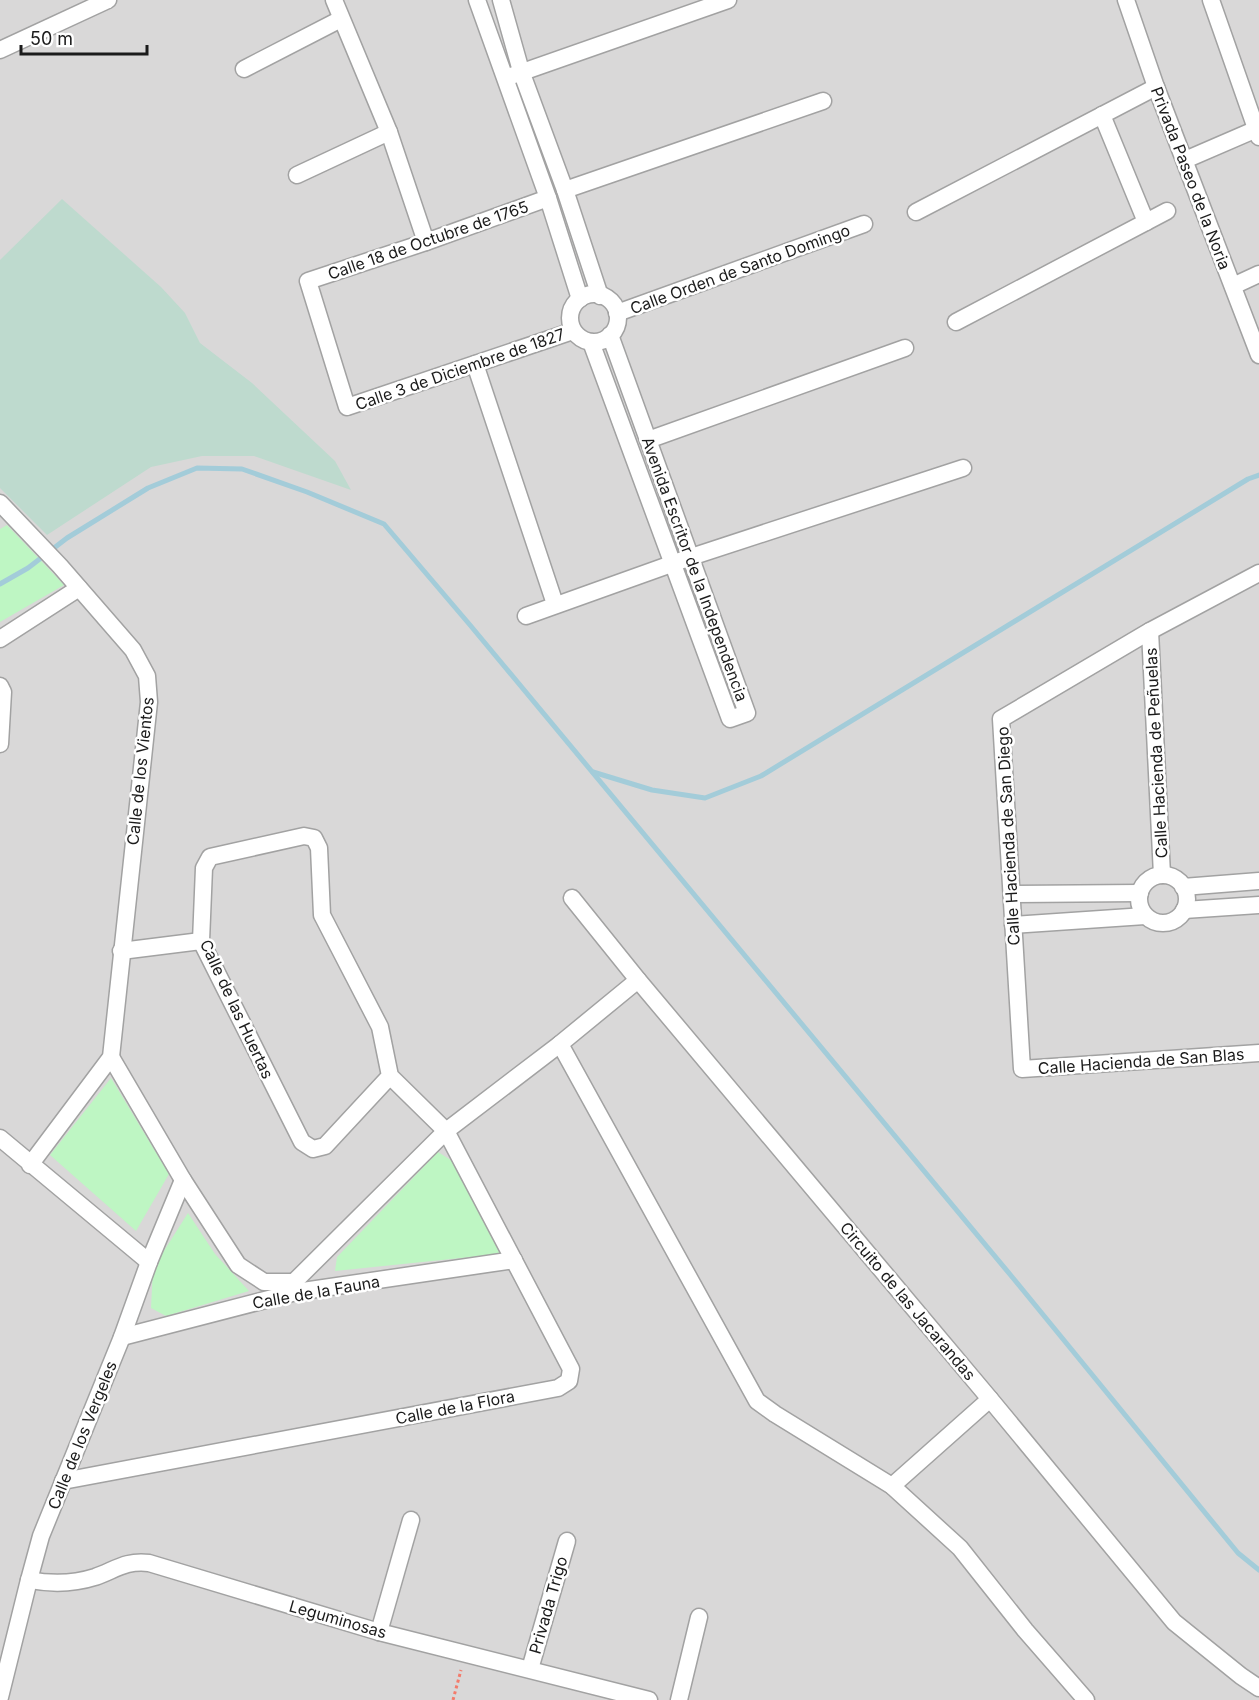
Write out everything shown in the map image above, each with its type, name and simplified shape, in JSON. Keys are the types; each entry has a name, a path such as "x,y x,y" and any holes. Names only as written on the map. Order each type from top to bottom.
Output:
{"street":[{"path":"0,50 108,0"},
{"path":"334,0 389,132 426,242"},
{"path":"477,0 548,198 580,299"},
{"path":"501,0 521,71 565,190 600,296"},
{"path":"505,78 728,0"},
{"name":"Privada Paseo de la Noria","path":"1126,0 1156,87 1259,355"},
{"path":"1185,160 1258,132 1211,0"},
{"path":"244,69 341,19"},
{"path":"916,212 1156,87"},
{"path":"565,190 823,101"},
{"path":"1102,115 1146,222"},
{"path":"297,175 389,132"},
{"name":"Calle 18 de Octubre de 1765","path":"347,407 308,281 548,198"},
{"path":"956,322 1167,211"},
{"name":"Calle Orden de Santo Domingo","path":"617,313 864,224"},
{"path":"1233,286 1259,274"},
{"path":"593,295 600,296 614,306 617,321 610,335 601,341 591,342 584,340 573,331 571,310 580,299 593,295"},
{"name":"Calle 3 de Diciembre de 1827","path":"347,407 573,331"},
{"name":"Avenida Escritor de la Independencia","path":"591,342 730,719 747,713 610,335"},
{"path":"648,440 905,348"},
{"path":"475,364 555,604"},
{"path":"526,616 691,556 963,468"},
{"name":"Calle de los Vientos","path":"1,507 60,566 133,650 147,676 149,702 111,1057"},
{"name":"Calle Hacienda de San Diego","path":"1022,1069 1001,719 1150,631 1259,573"},
{"path":"1237,585 1259,585"},
{"path":"0,639 79,588"},
{"name":"Calle Hacienda de Peñuelas","path":"1150,631 1162,875"},
{"path":"0,686 3,692 0,744"},
{"name":"Calle de las Huertas","path":"304,836 314,838 319,848 322,915 380,1027 390,1076 325,1146 313,1149 302,1142 201,941 204,868 210,857 304,836"},
{"path":"1013,925 1145,916 1163,923 1176,919 1184,910 1186,894 1178,880 1162,875 1148,881 1140,893 1140,905 1145,916"},
{"path":"1183,887 1259,881"},
{"path":"1012,894 1140,893"},
{"name":"Circuito de las Jacarandas","path":"572,898 1174,1622 1259,1688"},
{"path":"1184,910 1259,905"},
{"path":"121,951 201,941"},
{"path":"30,1165 111,1057 183,1180 238,1265 264,1282 295,1287 446,1131 560,1044 638,980"},
{"path":"560,1044 757,1401 892,1486 960,1548 1025,1630 1086,1700"},
{"name":"Calle Hacienda de San Blas","path":"1022,1069 1259,1053"},
{"path":"390,1076 446,1131"},
{"name":"Calle de la Flora","path":"63,1481 558,1388 569,1382 571,1369 446,1131"},
{"path":"0,1138 149,1262"},
{"name":"Calle de los Vergeles","path":"0,1697 42,1536 183,1180"},
{"name":"Calle de la Fauna","path":"122,1337 295,1287 514,1260"},
{"path":"892,1486 990,1399"},
{"path":"379,1632 411,1520"},
{"name":"Privada Trigo","path":"530,1669 567,1541"},
{"name":"Leguminosas","path":"29,1580 49,1584 80,1581 136,1561 149,1563 379,1632 649,1700"},
{"path":"679,1700 699,1617"}],"path":[{"path":"453,1700 465,1654"}],"shaded area":[{"path":"0,0 1259,0 1259,1700 0,1700"}],"green space":[{"path":"62,199 161,287 185,313 200,343 252,383 335,461 351,490 254,456 202,456 151,467 47,535 0,488 0,260"},
{"path":"7,525 64,585 0,622 0,529"},
{"path":"111,1078 169,1174 136,1231 50,1155"},
{"path":"438,1152 457,1164 500,1254 335,1271 337,1257"},
{"path":"188,1213 215,1254 249,1291 166,1316 151,1308 153,1268"}],"waterway":[{"path":"0,584 28,568 67,538 148,488 197,468 242,469 307,492 384,524 1013,1278 1238,1553 1259,1570"},
{"path":"593,772 652,790 705,798 761,776 1248,479 1259,475"}]}
